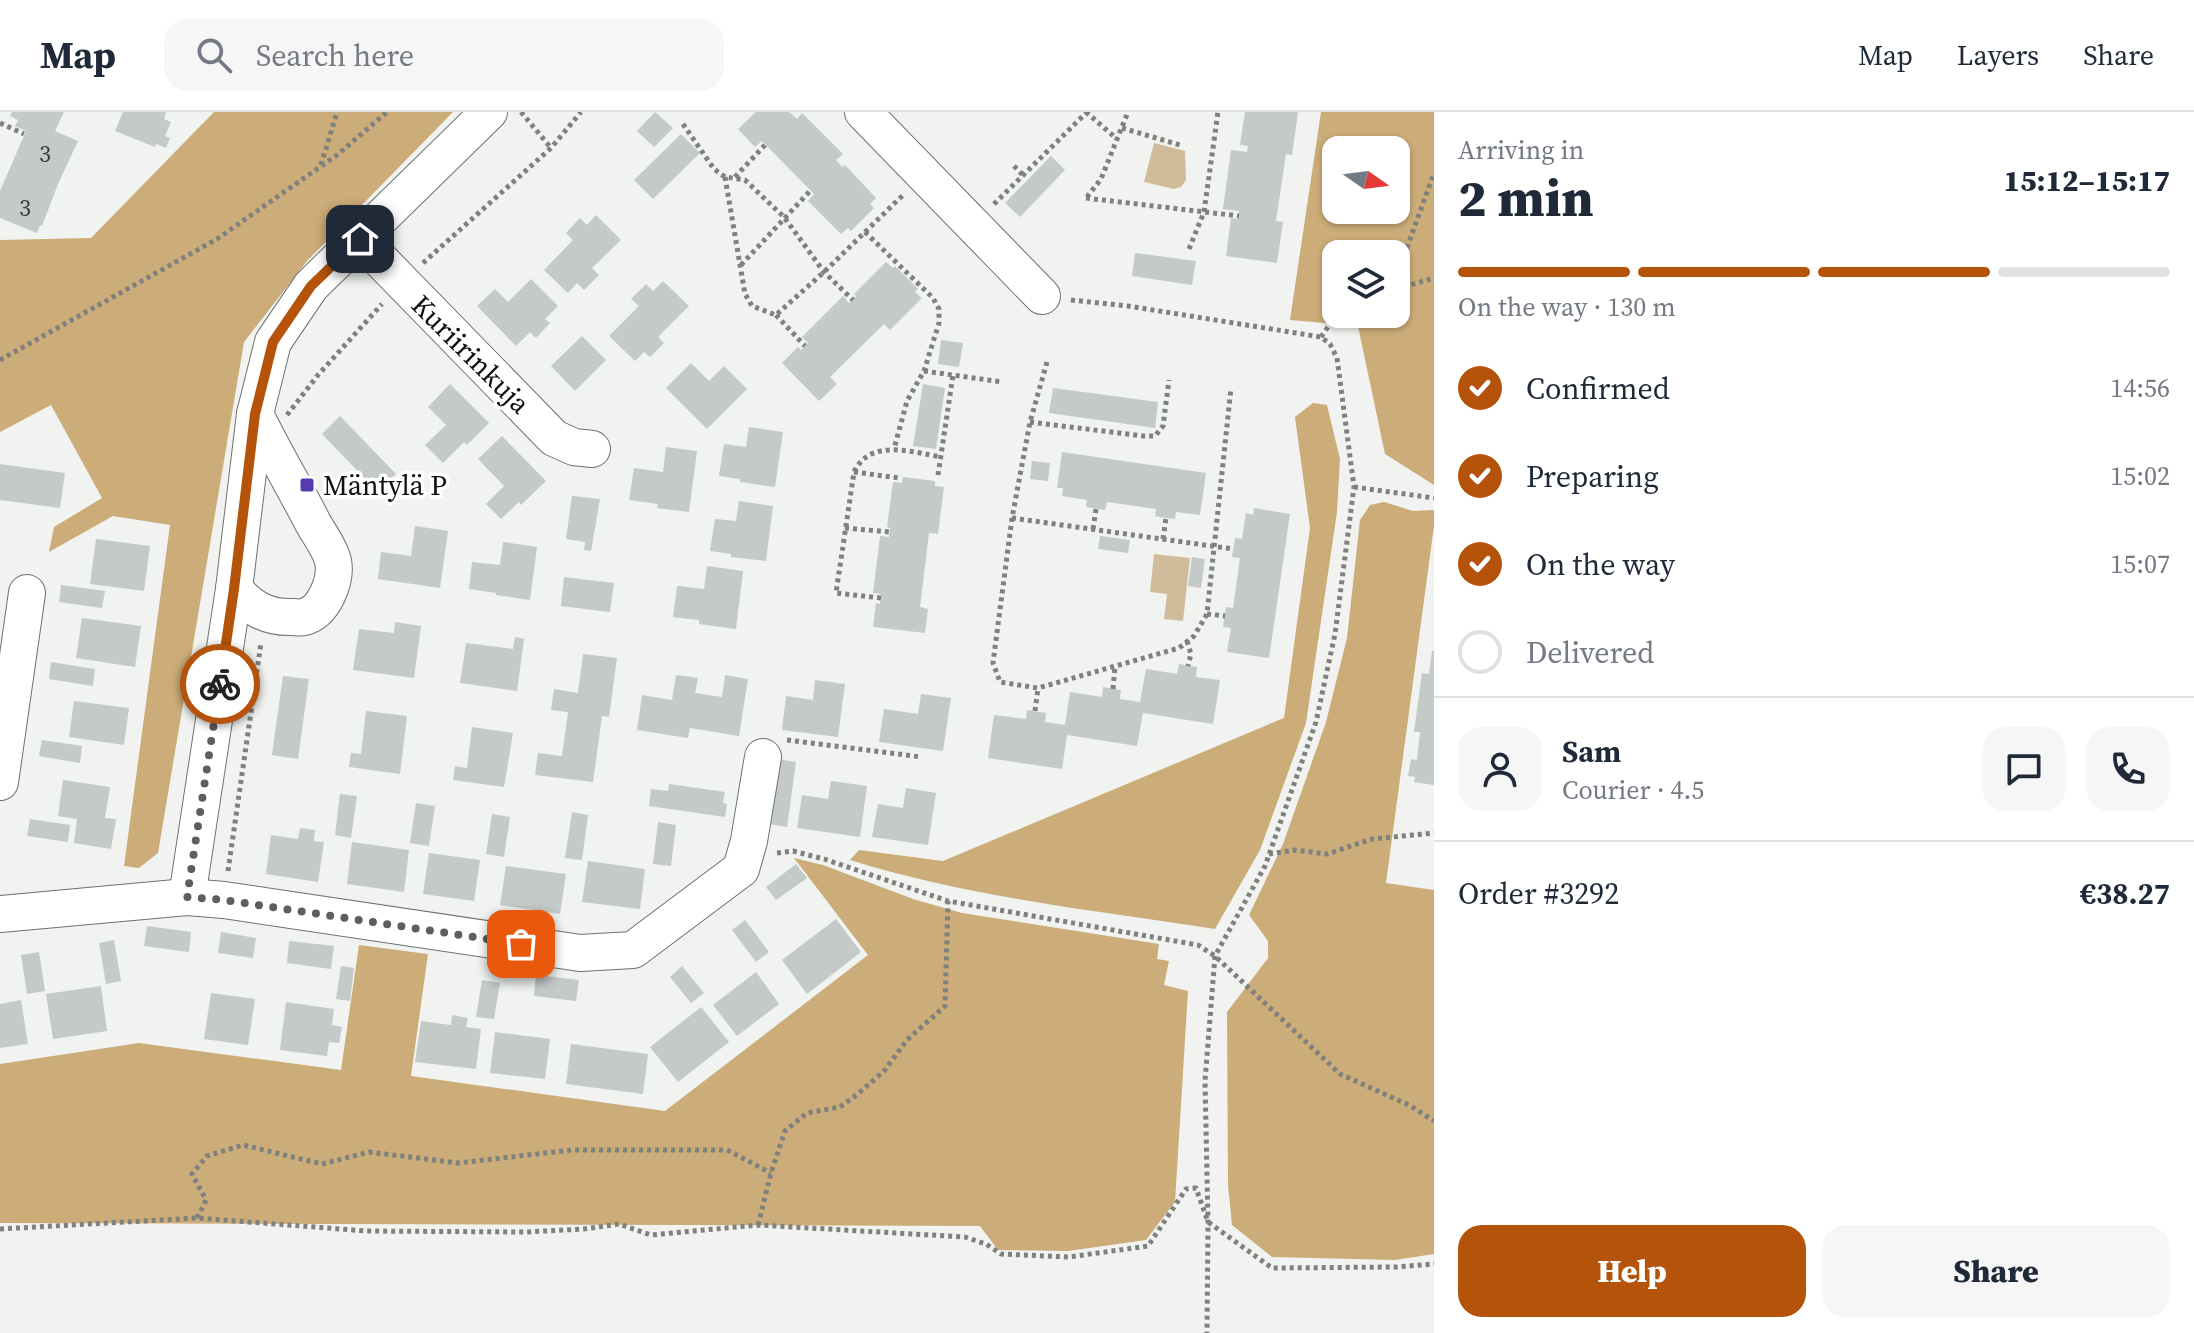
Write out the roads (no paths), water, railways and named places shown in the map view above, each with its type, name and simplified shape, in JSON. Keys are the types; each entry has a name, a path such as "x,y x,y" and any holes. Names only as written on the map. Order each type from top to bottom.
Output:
{"street":[{"path":"187,897 234,589 255,414 273,342 311,286 489,112"},
{"path":"863,112 1042,296"},
{"name":"Kuriirinkuja","path":"360,239 554,438 574,447 592,449"},
{"path":"234,589 249,606 265,613 286,618 306,617 321,606 333,576 333,560 255,414"},
{"path":"0,782 27,593"},
{"path":"0,914 187,897 580,953 633,950 741,869 749,841 763,757"}],"place":[{"name":"Mäntylä P","path":"307,485"}]}
